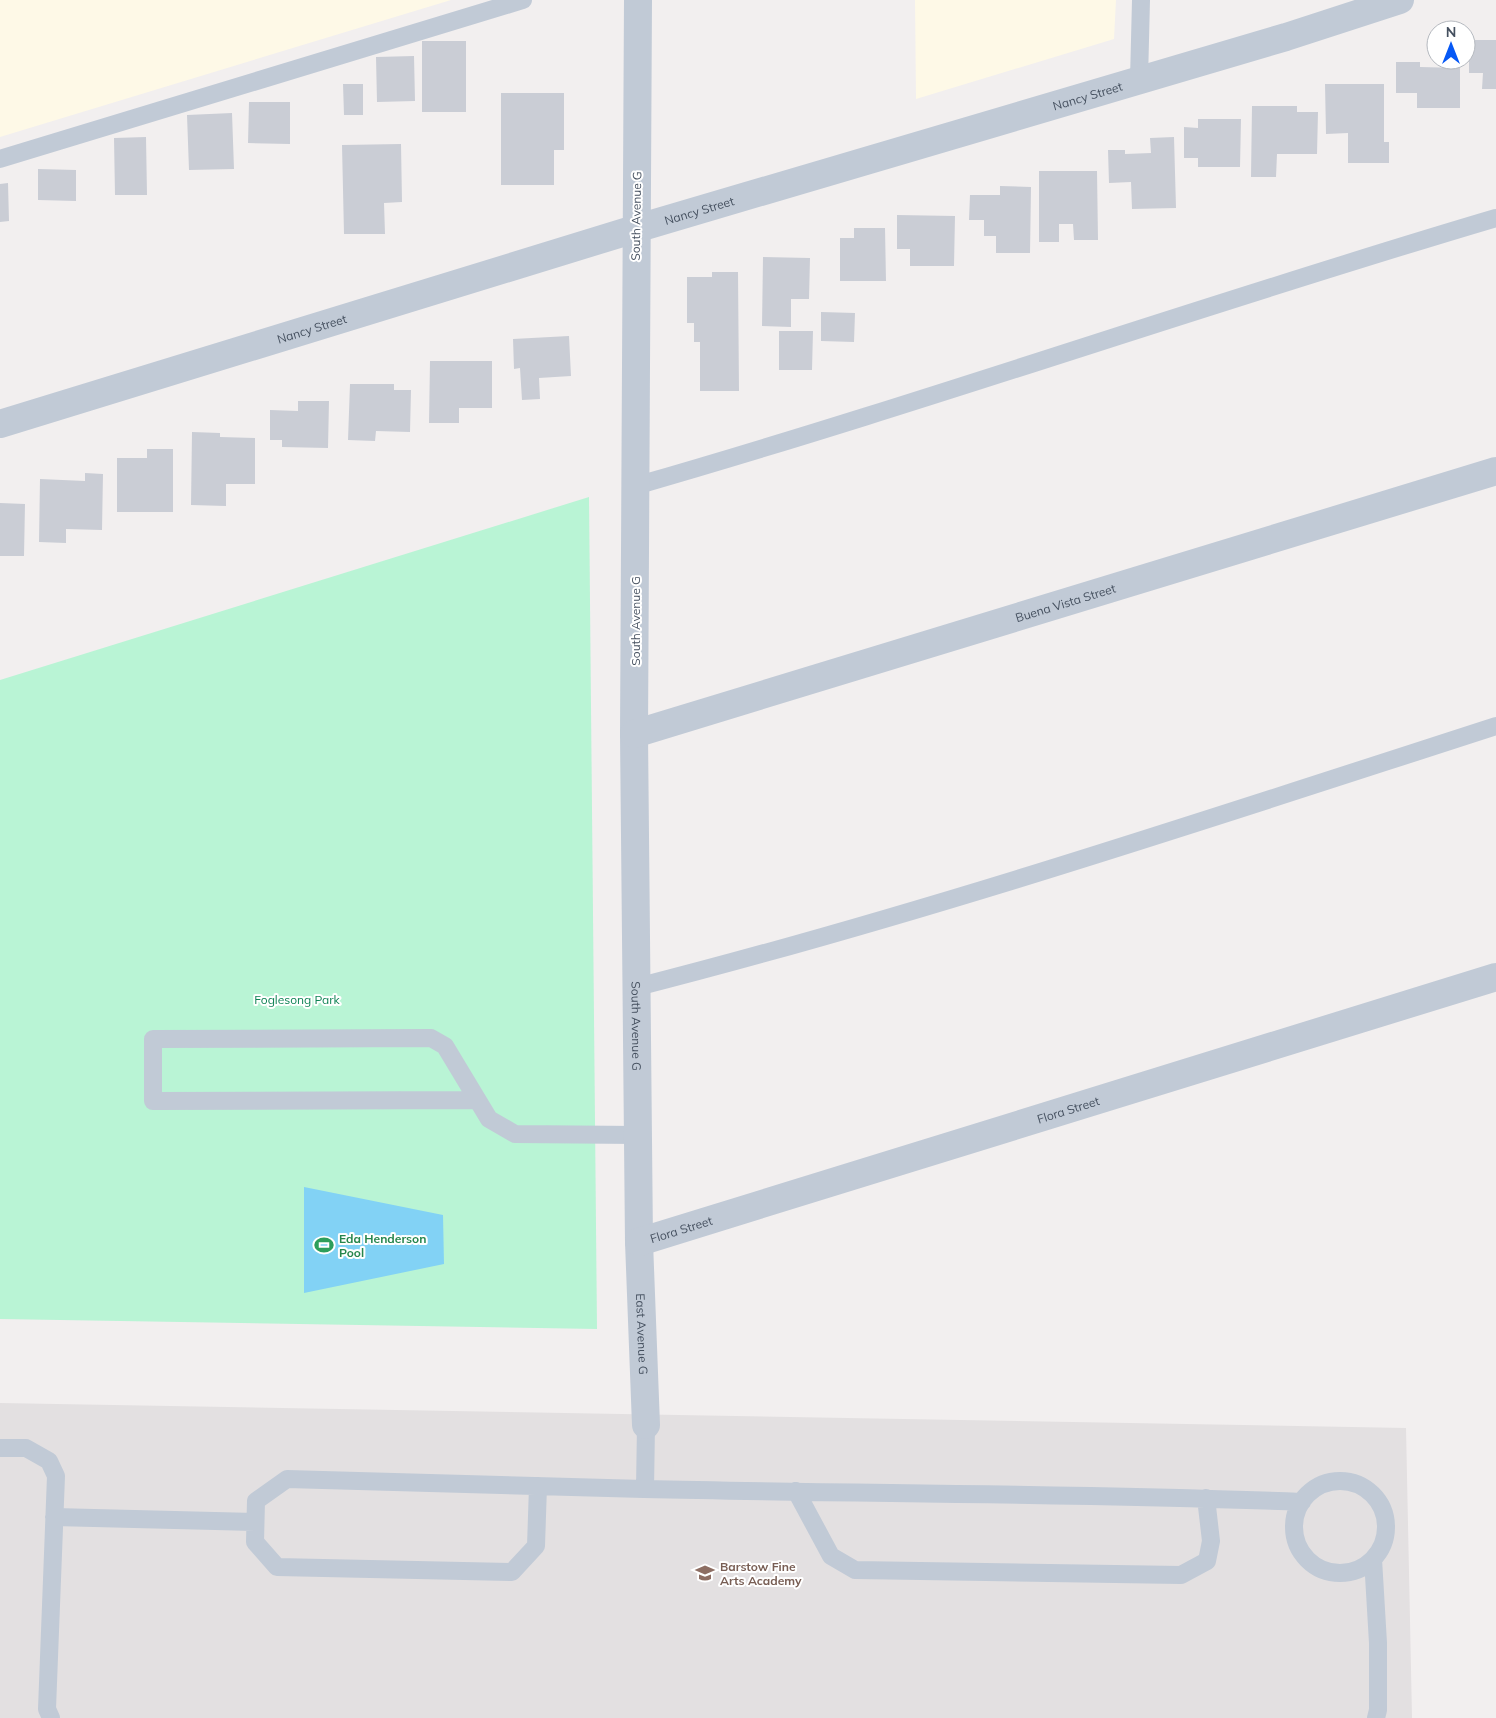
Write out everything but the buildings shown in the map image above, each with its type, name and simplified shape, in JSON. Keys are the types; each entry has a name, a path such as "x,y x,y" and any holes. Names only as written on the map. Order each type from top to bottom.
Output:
{"street":[{"name":"South Avenue G","path":"638,0 635,229 634,734 639,1242"},
{"name":"Nancy Street","path":"0,424 635,229 1139,80 1400,0"},
{"name":"Buena Vista Street","path":"634,734 1496,471"},
{"name":"Flora Street","path":"639,1242 1496,977"},
{"name":"East Avenue G","path":"639,1242 646,1426"}],"lane":[{"path":"0,159 522,0"},
{"path":"1139,80 1141,0"},
{"path":"635,486 769,448 1027,364 1496,218"},
{"path":"637,987 718,966 1053,870 1496,726"},
{"path":"478,1100 153,1101 153,1040 431,1038 445,1046 478,1100 489,1119 515,1134 638,1135"},
{"path":"645,1489 646,1426"},
{"path":"0,1448 26,1448 49,1461 56,1476 47,1709 51,1718"},
{"path":"538,1486 536,1546 512,1572 277,1566 255,1542 256,1501 287,1479 538,1486 645,1489 1206,1498 1302,1502"},
{"path":"1348,1483 1369,1491 1380,1503 1386,1525 1382,1547 1373,1559 1361,1568 1346,1572 1331,1572 1311,1562 1298,1545 1294,1530 1296,1515 1302,1502 1312,1490 1326,1484 1348,1483"},
{"path":"796,1491 831,1556 855,1570 1181,1575 1207,1561 1211,1542 1206,1498"},
{"path":"54,1517 255,1522"},
{"path":"1373,1559 1378,1643 1378,1710 1376,1718"}],"shaded area":[{"path":"0,0 451,0 0,137"},
{"path":"915,0 1116,0 1114,39 916,99"},
{"name":"Barstow Fine Arts Academy","path":"0,1403 1406,1428 1412,1718 0,1718"}],"green space":[{"name":"Foglesong Park","path":"589,497 597,1329 0,1319 0,680"}],"water":[{"path":"304,1187 443,1215 444,1264 304,1293"}],"place":[{"name":"Eda Henderson Pool","path":"324,1245"},
{"name":"Barstow Fine Arts Academy","path":"705,1573"}]}
